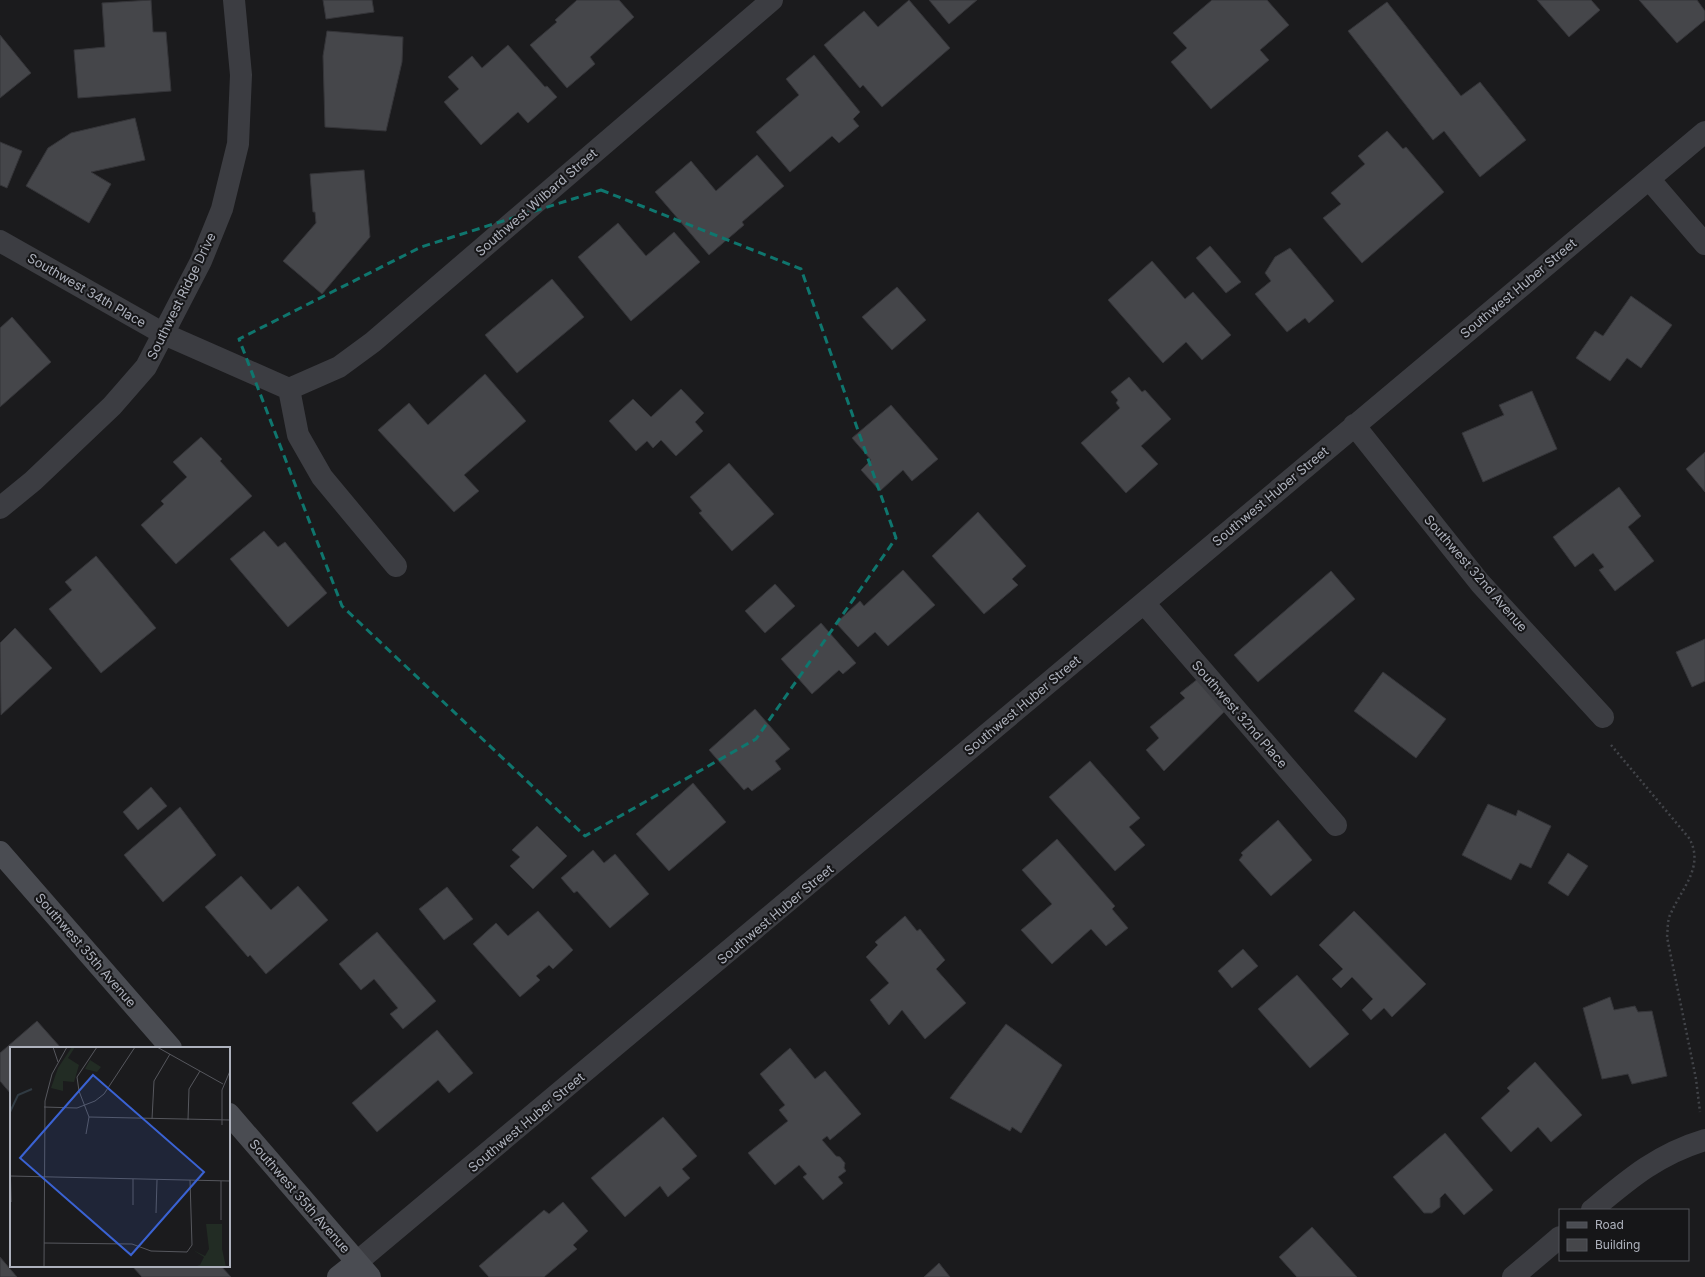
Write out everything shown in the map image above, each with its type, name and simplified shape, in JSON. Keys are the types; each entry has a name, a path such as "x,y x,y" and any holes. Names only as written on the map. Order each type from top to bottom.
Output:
{"street":[{"name":"Southwest Ridge Drive","path":"0,508 33,481 112,406 146,367 201,261 222,209 238,144 241,75 234,0"},
{"name":"Southwest Wilbard Street","path":"289,389 339,367 373,342 772,0"},
{"name":"Southwest Huber Street","path":"338,1277 364,1269 736,946 1354,425 1705,132"},
{"path":"1649,179 1705,244"},
{"name":"Southwest 34th Place","path":"0,240 164,334 289,389"},
{"path":"289,389 298,435 322,477 396,566"},
{"name":"Southwest 32nd Avenue","path":"1354,425 1480,583 1603,717"},
{"name":"Southwest 32nd Place","path":"1144,603 1336,824"},
{"name":"Southwest 35th Avenue","path":"0,852 170,1047"},
{"name":"Southwest 35th Avenue","path":"230,1115 364,1269"},
{"path":"1593,1209 1630,1178 1672,1151 1705,1140"},
{"path":"1513,1277 1559,1238"}],"path":[{"path":"1603,717 1603,732 1689,838 1696,853 1696,861 1692,874 1670,914 1667,937 1696,1079 1700,1115"}],"highlighted area":[{"path":"601,190 801,269 896,538 756,739 585,836 342,606 239,339 421,247"}],"building":[{"path":"151,0 153,32 166,32 171,91 78,98 74,50 105,47 102,3"},
{"path":"323,0 372,0 374,12 326,19"},
{"path":"577,0 619,0 634,17 590,57 595,64 567,88 530,45 557,22 555,20"},
{"path":"909,0 950,48 882,107 863,85 860,88 824,45 864,11 878,27"},
{"path":"929,0 977,0 949,24"},
{"path":"1212,0 1267,0 1289,25 1260,50 1269,60 1211,109 1171,62 1187,48 1173,33"},
{"path":"1537,0 1591,0 1600,10 1569,37"},
{"path":"1639,0 1697,0 1705,11 1705,20 1677,43"},
{"path":"1387,2 1461,96 1480,82 1526,140 1480,177 1444,131 1433,140 1348,31"},
{"path":"327,31 403,37 402,62 386,131 325,127 323,56"},
{"path":"0,35 31,73 0,98"},
{"path":"508,45 545,87 547,86 557,97 528,123 518,112 481,145 444,102 459,89 448,77 472,56 482,68"},
{"path":"814,55 860,112 853,119 859,126 839,143 832,136 790,172 756,132 799,95 786,79"},
{"path":"135,118 145,160 91,172 111,184 89,223 26,186 48,148 71,133"},
{"path":"1387,131 1403,149 1406,147 1444,192 1362,263 1323,218 1341,204 1331,193 1365,164 1358,156"},
{"path":"0,142 22,151 7,188 0,185"},
{"path":"757,155 784,186 742,222 744,225 709,255 655,192 691,161 716,191"},
{"path":"364,170 370,237 322,294 283,261 316,223 315,212 313,212 310,174"},
{"path":"618,223 646,256 674,232 700,262 631,321 578,257"},
{"path":"1210,246 1241,282 1226,293 1196,258"},
{"path":"1290,248 1334,301 1309,323 1305,318 1287,332 1255,294 1271,281 1265,273 1275,257"},
{"path":"1152,261 1185,299 1193,292 1231,335 1202,360 1186,342 1163,363 1108,300"},
{"path":"552,279 584,317 517,373 485,335"},
{"path":"897,287 926,320 892,350 862,317"},
{"path":"1631,296 1672,325 1641,368 1627,358 1610,381 1576,358 1595,331 1603,336"},
{"path":"12,317 51,362 0,407 0,328"},
{"path":"485,374 526,421 464,475 479,491 454,512 378,430 409,403 428,425"},
{"path":"1129,377 1142,392 1145,390 1171,419 1141,446 1158,464 1126,493 1081,443 1120,408 1116,403 1118,400 1111,392"},
{"path":"681,389 704,413 695,422 703,431 676,456 661,440 653,448 647,441 636,451 609,421 633,399 651,417"},
{"path":"1532,391 1557,449 1483,482 1462,433 1504,415 1499,405"},
{"path":"891,405 938,459 912,481 903,470 880,491 861,470 871,460 852,438"},
{"path":"201,437 222,459 220,461 252,496 176,564 141,525 164,504 161,501 187,477 173,462"},
{"path":"1705,452 1705,492 1686,469"},
{"path":"729,463 774,514 732,551 699,513 702,511 690,497"},
{"path":"1619,487 1641,516 1628,527 1654,561 1615,591 1599,570 1604,567 1593,553 1575,567 1553,537"},
{"path":"978,512 1026,566 1012,579 1018,585 984,614 932,556"},
{"path":"264,531 278,547 285,542 327,593 288,627 230,559"},
{"path":"96,556 156,628 101,673 49,609 72,590 65,582"},
{"path":"903,570 935,605 888,646 875,632 858,647 836,623 860,601 864,606"},
{"path":"1331,571 1355,599 1258,682 1234,655"},
{"path":"775,584 795,606 765,633 745,611"},
{"path":"821,623 856,663 843,674 839,670 812,694 781,659"},
{"path":"15,628 52,668 1,715 0,643"},
{"path":"1705,639 1705,681 1692,687 1676,652"},
{"path":"1383,672 1446,719 1416,758 1354,711"},
{"path":"1199,678 1227,709 1164,771 1146,750 1159,738 1150,727 1185,698 1180,693"},
{"path":"755,709 790,749 775,761 781,769 752,791 748,787 744,790 709,750"},
{"path":"1090,761 1140,818 1129,827 1145,845 1115,871 1049,797"},
{"path":"693,783 726,822 669,871 636,834"},
{"path":"151,787 167,806 138,830 123,812"},
{"path":"1488,804 1516,816 1518,810 1551,826 1531,868 1520,863 1511,880 1462,855"},
{"path":"180,807 216,855 163,902 124,855"},
{"path":"1278,820 1312,860 1271,896 1239,860 1243,855 1241,853"},
{"path":"537,826 567,856 533,889 510,866 520,857 512,850"},
{"path":"1057,839 1115,906 1112,909 1128,928 1106,946 1091,929 1052,964 1021,930 1052,904 1022,870"},
{"path":"593,850 604,863 615,854 649,894 610,928 577,891 574,893 561,878"},
{"path":"1568,853 1588,866 1568,896 1548,883"},
{"path":"241,876 271,910 298,886 328,920 266,974 250,955 248,957 205,907"},
{"path":"447,887 473,919 444,940 419,909"},
{"path":"538,911 573,950 553,969 549,965 536,976 540,980 520,997 473,944 496,923 508,936"},
{"path":"1354,911 1426,984 1392,1017 1384,1008 1371,1020 1362,1010 1373,999 1352,977 1341,988 1332,979 1343,969 1319,945"},
{"path":"905,916 917,931 920,929 945,960 936,969 966,1003 925,1039 902,1010 889,1025 870,1000 889,983 866,957 878,945 875,942"},
{"path":"377,932 436,1001 403,1029 390,1014 398,1008 374,979 361,990 339,964"},
{"path":"1243,949 1258,966 1232,988 1218,971"},
{"path":"1297,975 1349,1034 1310,1068 1258,1009"},
{"path":"1610,997 1614,1010 1635,1006 1638,1012 1652,1011 1667,1076 1632,1084 1628,1074 1602,1079 1583,1008"},
{"path":"37,1021 60,1047 10,1047 10,1093 0,1081 0,1053"},
{"path":"1006,1024 1062,1065 1021,1133 1012,1127 1010,1131 950,1098"},
{"path":"437,1030 473,1073 449,1093 438,1080 377,1132 352,1103"},
{"path":"790,1048 815,1079 825,1071 861,1114 830,1140 827,1136 822,1140 836,1156 840,1157 845,1163 844,1168 846,1171 838,1177 843,1183 823,1200 803,1177 807,1174 799,1165 775,1185 748,1153 788,1121 779,1110 785,1105 760,1074"},
{"path":"1535,1062 1582,1115 1551,1142 1538,1127 1511,1152 1481,1118 1510,1091 1507,1088"},
{"path":"663,1117 697,1156 682,1169 690,1178 668,1197 660,1186 625,1217 591,1178"},
{"path":"1445,1133 1493,1190 1464,1215 1445,1193 1440,1198 1440,1207 1432,1213 1424,1213 1393,1177"},
{"path":"563,1202 588,1231 573,1245 577,1249 544,1277 489,1277 479,1266 544,1210 549,1214"},
{"path":"1312,1227 1357,1277 1297,1277 1279,1257"},
{"path":"0,1257 17,1277 0,1277"},
{"path":"939,1263 950,1277 924,1277"},
{"path":"133,1267 222,1267 231,1277 142,1277"}]}
